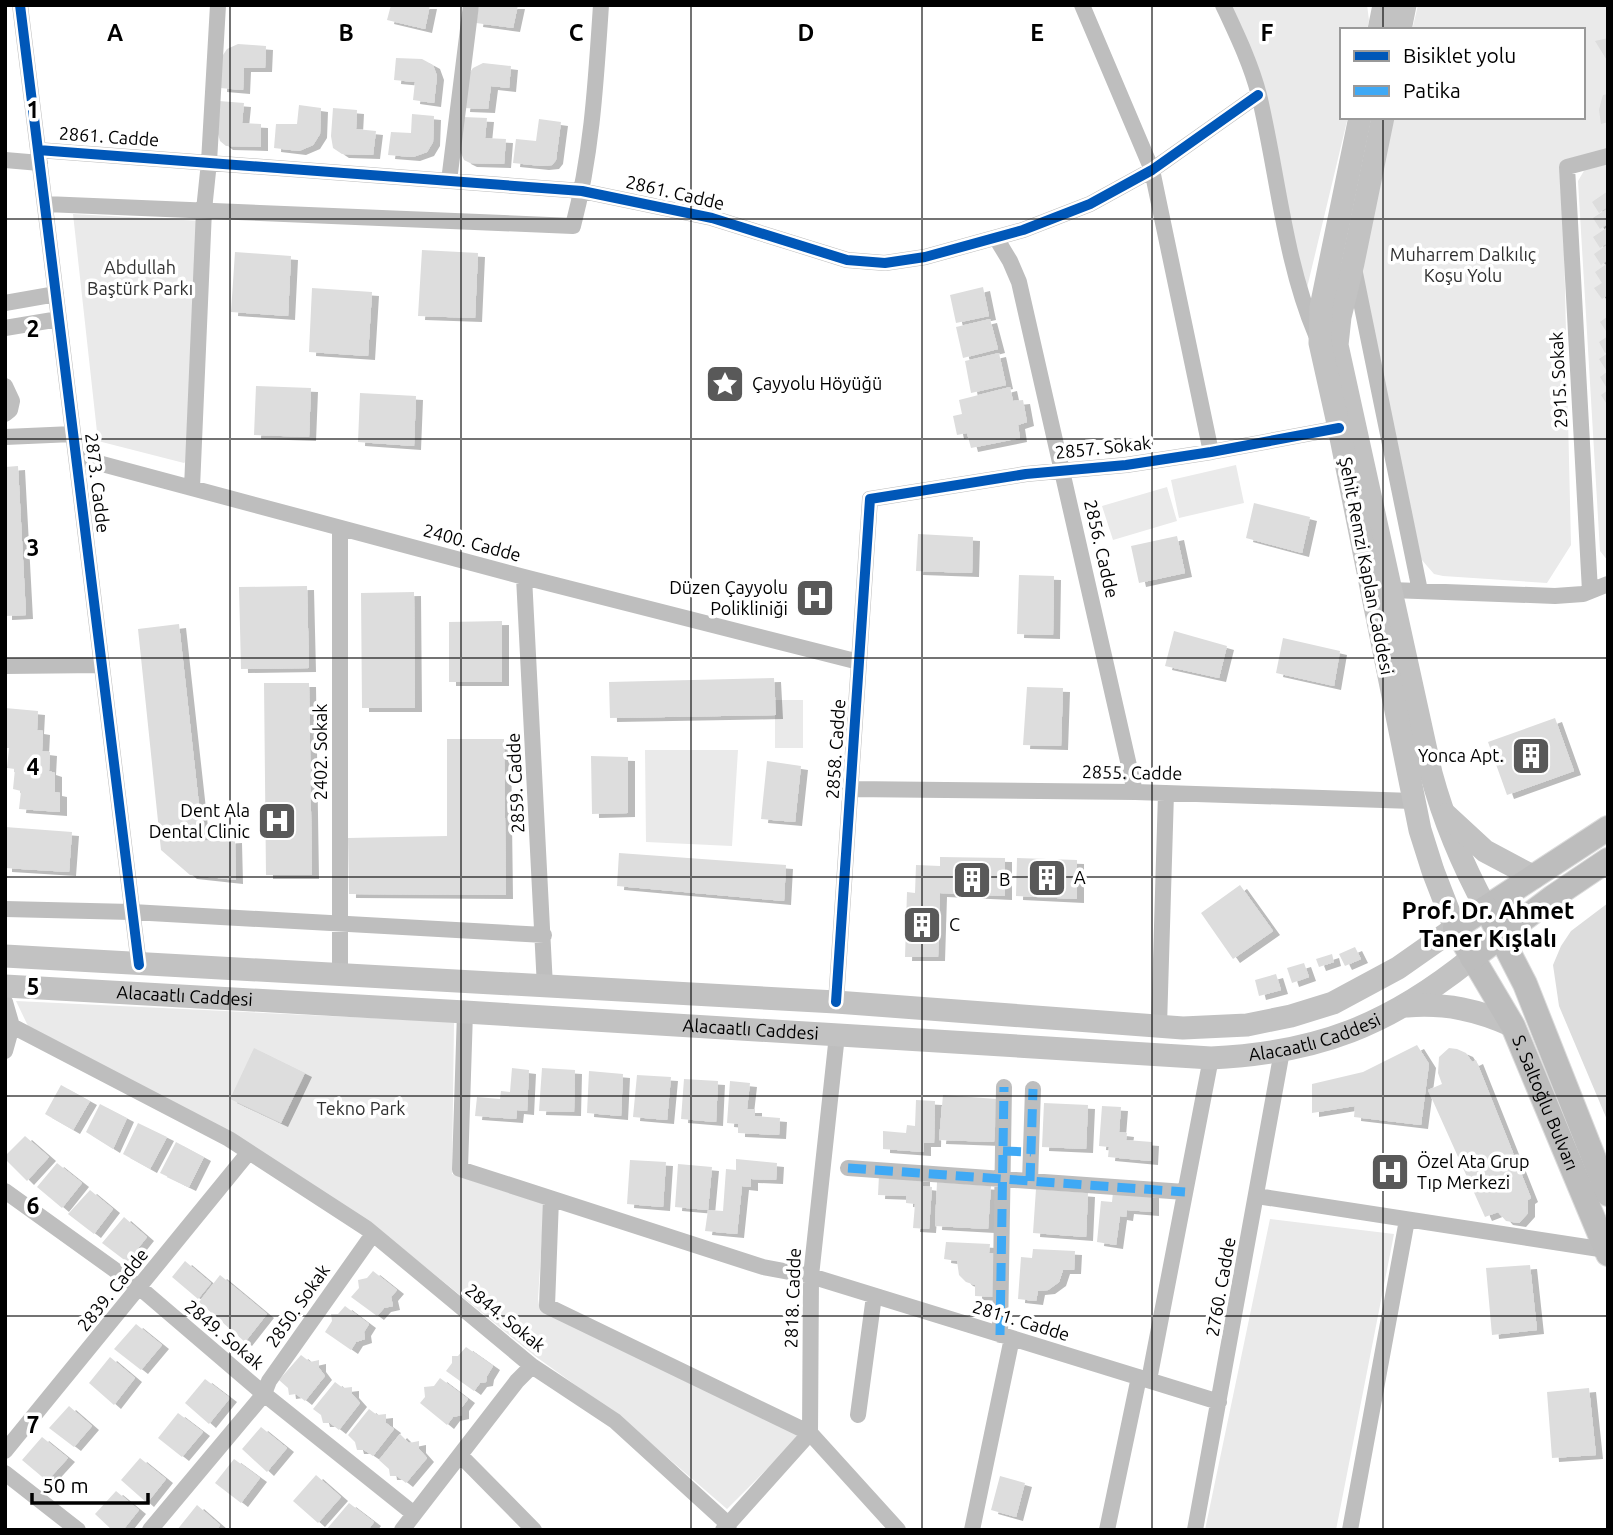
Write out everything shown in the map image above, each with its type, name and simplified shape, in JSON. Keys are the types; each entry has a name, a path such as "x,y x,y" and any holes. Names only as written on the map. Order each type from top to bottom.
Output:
{"main road":[{"path":"1379,28 1384,5"},
{"path":"1400,28 1405,5"},
{"name":"Şehit Remzi Kaplan Caddesi","path":"1360,119 1321,307 1320,343 1413,800 1428,858 1455,928"},
{"name":"Şehit Remzi Kaplan Caddesi","path":"1383,119 1340,317 1337,345 1431,773 1441,809 1468,875 1486,908"},
{"path":"1441,809 1476,845 1534,877"},
{"path":"1455,928 1608,828"},
{"path":"1472,958 1553,897 1608,860"},
{"name":"S. Saltoğlu Bulvarı","path":"1486,908 1525,984 1608,1194"},
{"name":"Alacaatlı Caddesi","path":"5,956 836,1002 1159,1026 1247,1025 1313,1010 1342,999 1370,985 1455,928"},
{"name":"S. Saltoğlu Bulvarı","path":"1455,928 1513,1026 1607,1252"},
{"name":"Alacaatlı Caddesi","path":"5,986 1211,1058 1282,1051 1346,1034 1404,1007 1472,958"},
{"path":"1404,1007 1455,1006 1479,1012 1513,1026"}],"street":[{"name":"2873. Cadde","path":"20,5 139,965"},
{"path":"192,488 204,209 218,5"},
{"path":"449,181 471,5"},
{"path":"45,204 573,226 582,191 593,115 601,5"},
{"path":"1082,5 1152,170 1211,452"},
{"path":"1223,5 1248,62 1258,94 1295,268 1320,343"},
{"name":"2861. Cadde","path":"5,160 39,156 209,162 582,191 712,218 847,260 885,263 925,257 996,238 1090,204 1152,170 1258,94"},
{"name":"2915. Sokak","path":"1590,592 1567,167 1608,156"},
{"name":"2856. Cadde","path":"996,238 1010,261 1018,282 1135,792"},
{"path":"1353,263 1420,591"},
{"path":"5,303 56,294"},
{"path":"5,328 59,319"},
{"path":"5,386 12,401 10,410 5,414"},
{"name":"2857. Sokak","path":"870,499 1005,476 1126,465 1339,428"},
{"path":"5,437 73,434"},
{"name":"2400. Cadde","path":"76,457 524,577 859,662"},
{"name":"2858. Cadde","path":"836,1002 870,499"},
{"name":"2402. Sokak","path":"340,975 341,528"},
{"name":"2859. Cadde","path":"524,577 545,987"},
{"path":"1391,590 1555,596 1590,592 1608,584"},
{"path":"5,666 102,665"},
{"name":"2855. Cadde","path":"850,789 1135,792 1413,800"},
{"path":"1159,1026 1166,793"},
{"path":"5,909 132,912 544,935"},
{"path":"5,1002 12,1026 5,1051"},
{"name":"2811. Cadde","path":"465,1012 460,1169 763,1267 811,1276 1219,1402"},
{"name":"2844. Sokak","path":"12,1026 229,1139 373,1234 532,1366 615,1421 726,1527"},
{"name":"2818. Cadde","path":"810,1433 811,1276 837,1035"},
{"name":"2760. Cadde","path":"1195,1530 1282,1051"},
{"path":"1108,1529 1185,1192 1211,1058"},
{"path":"972,1530 1006,1336 1002,1179 1004,1087"},
{"path":"1030,1181 1033,1089"},
{"path":"1003,1151 1031,1152"},
{"name":"2839. Cadde","path":"5,1451 248,1152"},
{"path":"848,1168 1185,1192"},
{"name":"2849. Sokak","path":"5,1191 139,1288 264,1394 414,1514"},
{"path":"1257,1196 1607,1252"},
{"path":"551,1199 547,1306 810,1433 898,1530"},
{"path":"1350,1530 1407,1220"},
{"name":"2850. Sokak","path":"150,1530 264,1394 269,1381 373,1234"},
{"path":"858,1416 874,1296"},
{"path":"402,1530 517,1381 532,1366"},
{"path":"726,1527 810,1433"},
{"path":"460,1455 534,1530"},
{"path":"5,1473 78,1530"}],"green space":[{"path":"1226,5 1367,5 1367,28 1340,28 1340,119 1348,119 1306,292"},
{"name":"Muharrem Dalkılıç Koşu Yolu","path":"1418,5 1608,5 1608,149 1562,162 1571,545 1547,583 1443,576 1434,574 1421,559 1362,271 1393,119 1585,119 1585,28 1412,28"},
{"path":"1608,164 1608,561 1600,551 1578,181 1585,169"},
{"name":"Abdullah Baştürk Parkı","path":"73,214 202,221 195,453 184,463 98,441"},
{"path":"1236,465 1244,503 1179,518 1171,480"},
{"path":"1167,487 1177,521 1113,540 1102,506"},
{"path":"775,700 803,700 803,748 775,748"},
{"path":"645,750 738,750 732,846 646,842"},
{"name":"Tekno Park","path":"16,1001 454,1022 452,1174 544,1204 538,1299 540,1311 788,1422 799,1437 727,1509 624,1420 535,1356 392,1240 144,1089 28,1026"},
{"path":"1270,1219 1394,1234 1336,1530 1205,1530"}],"building":[{"path":"391,5 430,5 425,29 387,20"},
{"path":"479,5 518,5 513,28 476,23"},
{"path":"1608,38 1608,62 1595,41"},
{"path":"238,44 266,46 265,68 244,68 243,90 220,88 221,58 227,49"},
{"path":"396,58 422,59 433,65 437,76 434,103 413,100 415,82 394,80"},
{"path":"483,63 511,66 509,88 491,86 488,109 463,108 466,78 473,68"},
{"path":"1608,94 1608,122 1601,124 1599,110 1603,95"},
{"path":"219,101 244,103 242,123 261,124 261,147 226,146 220,141"},
{"path":"299,105 321,108 320,134 313,145 299,151 274,148 276,124 297,124"},
{"path":"333,108 357,110 356,129 376,131 373,155 342,154 333,148"},
{"path":"412,114 434,116 433,142 427,152 413,157 388,155 391,132 411,133"},
{"path":"463,117 487,118 485,138 506,139 504,164 470,163 464,160 461,153"},
{"path":"539,119 561,122 556,160 552,165 542,166 513,163 516,139 536,141"},
{"path":"1608,191 1608,207 1599,213 1592,202"},
{"path":"1608,208 1608,224 1600,229 1593,218"},
{"path":"1608,227 1608,243 1600,248 1593,237"},
{"path":"1608,244 1608,260 1601,265 1594,254"},
{"path":"422,250 478,253 475,318 418,316"},
{"path":"235,252 291,256 288,316 231,312"},
{"path":"1608,263 1608,295 1602,299 1594,288 1602,283 1595,272"},
{"path":"983,287 989,316 956,323 950,295"},
{"path":"312,288 372,292 368,356 309,352"},
{"path":"1608,316 1608,334 1600,322"},
{"path":"990,319 998,349 963,358 956,327"},
{"path":"1608,336 1608,352 1605,353 1599,342"},
{"path":"999,353 1006,385 971,393 965,361"},
{"path":"1608,353 1608,369 1606,370 1599,359"},
{"path":"1608,371 1608,390 1600,377"},
{"path":"256,386 311,388 309,437 254,435"},
{"path":"1010,387 1013,401 1023,400 1027,422 1018,425 1020,438 971,448 967,433 957,435 953,416 962,414 959,400"},
{"path":"1608,390 1608,406 1601,395"},
{"path":"360,393 416,396 414,446 358,442"},
{"path":"18,466 26,615 5,616 5,467"},
{"path":"1254,503 1310,517 1302,553 1246,538"},
{"path":"918,534 973,537 972,573 916,571"},
{"path":"1177,536 1185,573 1139,583 1131,546"},
{"path":"1019,575 1054,576 1053,635 1017,634"},
{"path":"307,586 309,668 241,669 239,587"},
{"path":"414,592 415,708 362,708 361,593"},
{"path":"502,621 502,682 449,682 449,622"},
{"path":"179,624 203,841 235,839 236,880 190,875 161,850 138,629"},
{"path":"1174,631 1227,646 1219,678 1165,666"},
{"path":"1283,638 1340,651 1334,686 1276,673"},
{"path":"774,678 776,715 610,718 609,682"},
{"path":"264,683 309,683 312,875 266,875"},
{"path":"1027,687 1063,688 1061,746 1023,745"},
{"path":"5,708 38,711 37,730 43,731 42,751 50,752 49,771 55,773 55,792 60,793 60,812 19,809 21,791 13,789 15,769 7,768 9,748 5,748"},
{"name":"Yonca Apt.","path":"1555,718 1574,771 1507,795 1488,742"},
{"path":"447,739 504,739 506,895 349,894 348,838 447,836"},
{"path":"591,756 628,757 628,813 592,814"},
{"path":"767,761 801,766 795,822 761,819"},
{"path":"5,827 72,832 69,872 5,868"},
{"path":"619,853 786,865 784,901 617,886"},
{"path":"940,857 1005,858 1005,896 940,893 938,957 905,957 907,892 915,893 916,865 940,866"},
{"name":"A","path":"1017,858 1077,860 1077,899 1016,896"},
{"path":"1240,885 1273,931 1233,959 1201,913"},
{"path":"1608,903 1608,1122 1559,1006 1553,965 1571,931"},
{"path":"1355,947 1361,959 1345,966 1339,954"},
{"path":"1332,954 1334,962 1319,967 1316,959"},
{"path":"1304,963 1309,977 1292,983 1287,968"},
{"path":"1276,974 1281,990 1259,996 1255,980"},
{"path":"1417,1045 1429,1064 1421,1125 1354,1117 1355,1106 1312,1113 1312,1084 1363,1072"},
{"path":"254,1048 305,1073 281,1123 230,1099"},
{"path":"1449,1048 1466,1053 1472,1062 1476,1060 1531,1198 1528,1200 1528,1213 1519,1223 1506,1221 1498,1212 1485,1217 1428,1090 1442,1084 1438,1073 1439,1057"},
{"path":"512,1068 529,1070 527,1111 517,1110 516,1119 475,1116 477,1097 500,1099 501,1091 510,1092"},
{"path":"542,1068 575,1070 574,1112 539,1111"},
{"path":"589,1071 623,1074 621,1116 587,1113"},
{"path":"637,1075 671,1077 667,1120 633,1117"},
{"path":"684,1079 718,1081 716,1122 681,1119"},
{"path":"730,1081 750,1083 747,1109 755,1109 755,1116 780,1118 779,1135 738,1133 738,1124 727,1123"},
{"path":"61,1085 90,1101 73,1130 45,1114"},
{"path":"943,1095 997,1099 994,1142 939,1140"},
{"path":"916,1100 935,1101 934,1143 924,1143 924,1152 883,1149 883,1131 906,1133 907,1125 915,1126"},
{"path":"1044,1103 1088,1105 1086,1149 1042,1147"},
{"path":"100,1104 127,1118 113,1149 86,1132"},
{"path":"1102,1106 1121,1107 1119,1132 1127,1133 1126,1140 1152,1142 1151,1161 1108,1157 1109,1147 1099,1146"},
{"path":"138,1123 167,1137 150,1169 123,1154"},
{"path":"25,1136 49,1157 27,1181 5,1159"},
{"path":"176,1142 204,1157 189,1187 160,1173"},
{"path":"736,1159 777,1163 776,1180 751,1179 751,1187 742,1186 737,1234 705,1231 708,1210 723,1211 726,1169 736,1170"},
{"path":"630,1160 666,1162 663,1207 627,1204"},
{"path":"57,1163 82,1183 62,1208 37,1187"},
{"path":"678,1164 712,1167 708,1210 675,1207"},
{"path":"879,1175 923,1178 923,1186 932,1187 929,1229 913,1228 915,1204 906,1203 906,1196 878,1195"},
{"path":"937,1182 991,1186 988,1229 935,1226"},
{"path":"1036,1189 1088,1193 1086,1237 1033,1233"},
{"path":"90,1190 113,1209 94,1234 68,1214"},
{"path":"1113,1192 1152,1194 1152,1212 1127,1210 1126,1217 1120,1216 1116,1245 1097,1242 1101,1201 1112,1202"},
{"path":"124,1217 147,1237 127,1262 102,1243"},
{"path":"946,1242 990,1244 989,1253 999,1254 995,1297 975,1296 975,1285 966,1282 959,1275 957,1261 944,1259"},
{"path":"1033,1249 1075,1251 1074,1270 1063,1270 1059,1282 1048,1290 1038,1291 1036,1301 1018,1299 1021,1257 1032,1258"},
{"path":"185,1261 211,1283 198,1299 172,1277"},
{"path":"1530,1265 1537,1330 1492,1335 1486,1268"},
{"path":"373,1271 397,1290 391,1297 393,1306 384,1308 377,1316 351,1297 359,1288 358,1280 367,1278"},
{"path":"220,1275 267,1314 245,1342 199,1302"},
{"path":"345,1306 369,1324 364,1332 365,1339 356,1342 351,1350 325,1332 332,1321 331,1314 338,1314"},
{"path":"136,1324 162,1345 141,1370 114,1349"},
{"path":"466,1347 493,1366 486,1382 480,1383 474,1391 446,1371 452,1363 452,1356 458,1356"},
{"path":"301,1355 310,1362 319,1360 319,1368 325,1376 305,1401 296,1394 289,1395 288,1388 279,1380"},
{"path":"110,1357 135,1378 114,1405 89,1383"},
{"path":"440,1378 468,1399 462,1407 462,1415 453,1417 447,1425 420,1403 425,1397 424,1387 434,1386"},
{"path":"205,1379 230,1398 209,1424 185,1403"},
{"path":"335,1382 343,1388 352,1387 352,1394 360,1403 339,1430 330,1423 323,1423 321,1415 313,1409"},
{"path":"1589,1388 1596,1455 1552,1458 1547,1392"},
{"path":"69,1406 92,1426 74,1447 49,1428"},
{"path":"369,1409 377,1415 386,1414 386,1423 394,1429 373,1456 364,1450 357,1450 355,1442 348,1435"},
{"path":"178,1413 203,1432 182,1457 158,1438"},
{"path":"261,1427 287,1448 267,1472 242,1449"},
{"path":"400,1434 409,1443 419,1441 419,1449 427,1458 406,1483 397,1476 390,1476 389,1469 379,1460"},
{"path":"42,1437 68,1458 47,1481 22,1460"},
{"path":"140,1458 166,1479 147,1503 121,1480"},
{"path":"234,1459 260,1478 241,1503 215,1483"},
{"path":"316,1475 341,1497 318,1523 293,1501"},
{"path":"1000,1476 1025,1483 1016,1517 991,1510"},
{"path":"116,1491 139,1510 123,1530 112,1530 95,1514"},
{"path":"349,1503 374,1522 368,1530 326,1530"},
{"path":"197,1505 220,1525 217,1530 177,1530"}],"marked path":[{"path":"1000,1335 1004,1087"},
{"path":"1030,1181 1033,1089"},
{"path":"1003,1151 1031,1152"},
{"path":"848,1168 1185,1192"}],"cycle path":[{"path":"20,5 139,965"},
{"path":"38,150 582,191 712,218 847,260 885,263 925,257 1023,230 1090,204 1152,170 1258,95"},
{"path":"836,1002 870,499 1026,474 1126,465 1339,428"}],"place":[{"name":"Çayyolu Höyüğü","path":"725,384"},
{"name":"Düzen Çayyolu Polikliniği","path":"815,598"},
{"name":"Yonca Apt.","path":"1531,756"},
{"name":"Dent Ala Dental Clinic","path":"277,821"},
{"name":"A","path":"1047,878"},
{"name":"B","path":"972,880"},
{"name":"C","path":"922,925"},
{"name":"Özel Ata Grup Tıp Merkezi","path":"1390,1172"}],"district":[{"name":"Prof. Dr. Ahmet Taner Kışlalı","path":"1488,925"}]}
